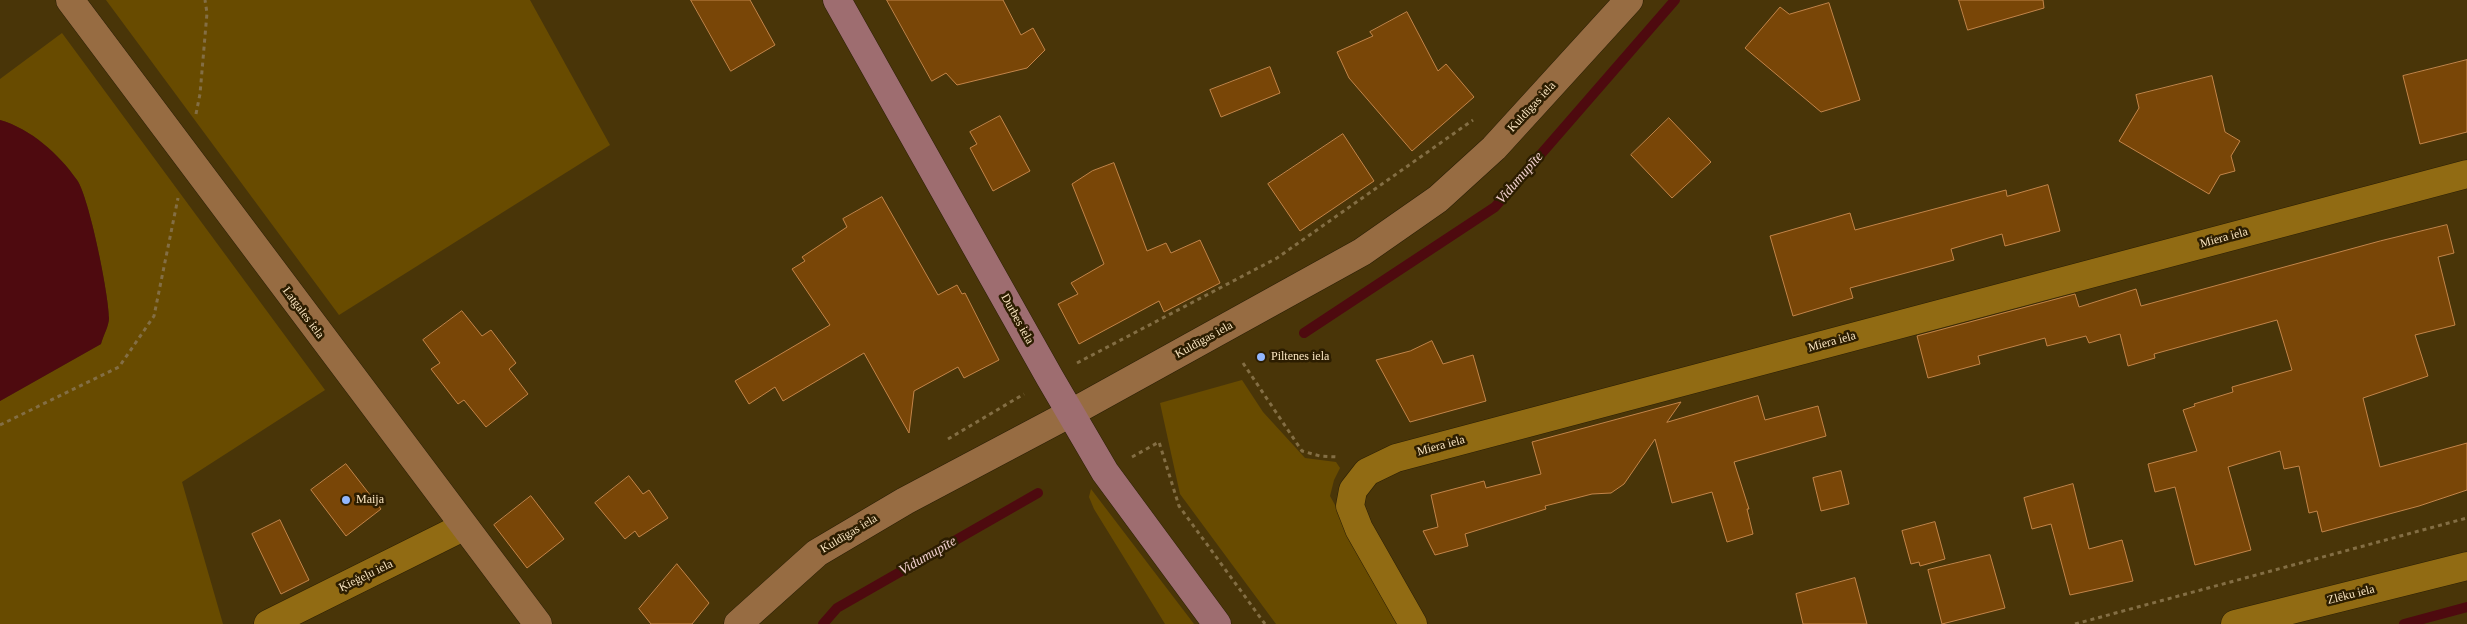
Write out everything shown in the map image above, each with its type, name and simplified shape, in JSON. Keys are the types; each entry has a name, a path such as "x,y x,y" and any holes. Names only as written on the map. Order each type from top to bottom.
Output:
{"main road":[{"name":"Durbes iela","path":"837,0 1105,472 1217,624"}],"street":[{"name":"Latgales iela","path":"70,0 463,527 538,624"},
{"name":"Kuldīgas iela","path":"738,624 817,553 904,501 1072,413 1362,252 1438,199 1494,148 1629,0"},
{"name":"Miera iela","path":"1413,624 1359,529 1350,506 1353,490 1367,472 1396,458 2467,174"},
{"name":"Ķieģeļu iela","path":"268,624 463,527"},
{"name":"Zlēku iela","path":"2235,624 2467,566"}],"path":[{"path":"0,425 119,366 154,316 200,94 207,13 205,0"},
{"path":"1050,378 1277,258 1474,120"},
{"path":"1243,363 1302,450 1320,456 1345,457"},
{"path":"1105,472 1159,442 1179,506 1265,624"},
{"path":"2075,624 2467,518"}],"shaded area":[{"path":"106,0 530,0 610,145 339,315"},
{"path":"62,33 325,390 182,482 223,624 0,624 0,401 101,344 109,321 106,289 98,247 82,190 77,180 53,152 33,136 0,120 0,79"},
{"path":"0,120 33,136 62,161 77,180 82,190 98,247 109,318 101,344 0,401"},
{"path":"1242,380 1263,412 1305,458 1336,462 1340,468 1334,480 1330,496 1401,624 1276,624 1180,494 1160,403"},
{"path":"1091,489 1194,624 1165,624 1094,509 1089,497"}],"building":[{"path":"691,0 750,0 775,45 731,71"},
{"path":"887,0 1003,0 1021,35 1033,28 1045,50 1027,68 957,85 946,73 932,81"},
{"path":"1959,0 2043,0 2044,8 1968,30"},
{"path":"1829,3 1860,100 1821,112 1745,48 1780,7 1789,14"},
{"path":"1407,12 1438,71 1446,64 1474,97 1412,151 1349,78 1337,52 1373,36 1370,32"},
{"path":"2467,60 2467,132 2420,144 2403,76"},
{"path":"1270,67 1280,93 1221,117 1210,90"},
{"path":"2212,76 2225,132 2240,141 2231,156 2235,171 2220,175 2209,194 2119,141 2139,108 2136,95"},
{"path":"1000,116 1030,171 993,191 970,148 977,144 970,132"},
{"path":"1669,118 1711,162 1672,198 1631,155"},
{"path":"1343,134 1374,181 1300,231 1268,184"},
{"path":"1114,163 1147,251 1166,243 1171,253 1200,240 1220,283 1164,312 1159,301 1079,344 1058,304 1078,294 1071,283 1104,264 1072,184 1092,171"},
{"path":"2048,185 2060,231 2005,246 2002,234 1951,249 1954,260 1850,288 1853,298 1793,316 1770,236 1850,213 1855,230 2006,190 2007,196"},
{"path":"882,197 938,295 957,285 962,294 965,293 999,360 964,378 958,367 914,391 909,433 864,353 783,401 775,387 749,404 735,381 830,325 792,269 805,261 802,257 847,227 843,219"},
{"path":"2447,225 2454,253 2438,257 2455,325 2415,335 2428,376 2363,398 2380,467 2467,443 2467,490 2419,506 2322,532 2317,511 2309,513 2299,466 2284,469 2280,451 2228,467 2251,550 2195,565 2175,487 2155,492 2148,464 2197,451 2183,410 2195,406 2194,404 2233,392 2232,387 2292,370 2277,320 2154,354 2155,358 2128,366 2120,334 2089,343 2086,336 2047,346 2045,338 1978,356 1980,364 1928,378 1917,336 2075,294 2079,307 2136,289 2141,306 2380,241"},
{"path":"462,311 482,336 491,330 516,363 509,369 528,394 486,427 464,400 458,404 431,369 440,363 423,340"},
{"path":"1432,341 1443,364 1473,355 1486,401 1410,422 1376,360 1410,351"},
{"path":"1758,396 1765,420 1818,406 1826,436 1734,462 1749,509 1747,509 1753,534 1727,542 1712,492 1672,503 1655,439 1624,484 1611,493 1592,494 1545,506 1546,509 1465,534 1468,546 1435,555 1423,531 1438,527 1431,495 1484,481 1486,488 1541,474 1532,442 1681,402 1667,422"},
{"name":"Maija","path":"346,464 381,509 346,536 311,490"},
{"path":"1841,471 1849,504 1821,511 1813,478"},
{"path":"629,476 643,494 649,490 668,518 639,537 635,531 625,539 595,503"},
{"path":"2073,484 2089,549 2122,540 2133,581 2070,595 2051,524 2032,529 2024,498"},
{"path":"531,496 564,539 527,568 494,525"},
{"path":"280,520 309,580 281,594 252,534"},
{"path":"1935,522 1945,559 1920,566 1919,562 1911,564 1902,531"},
{"path":"1990,555 2005,608 1942,624 1928,570"},
{"path":"677,564 709,603 692,624 651,624 639,609"},
{"path":"1855,578 1867,624 1803,624 1796,594"}],"waterway":[{"name":"Vidumupīte","path":"1304,333 1495,207 1675,0"},
{"name":"Vidumupīte","path":"823,624 837,608 1038,493"},
{"path":"2404,624 2467,607"}],"place":[{"name":"Piltenes iela","path":"1261,357"},
{"name":"Maija","path":"346,500"}]}
